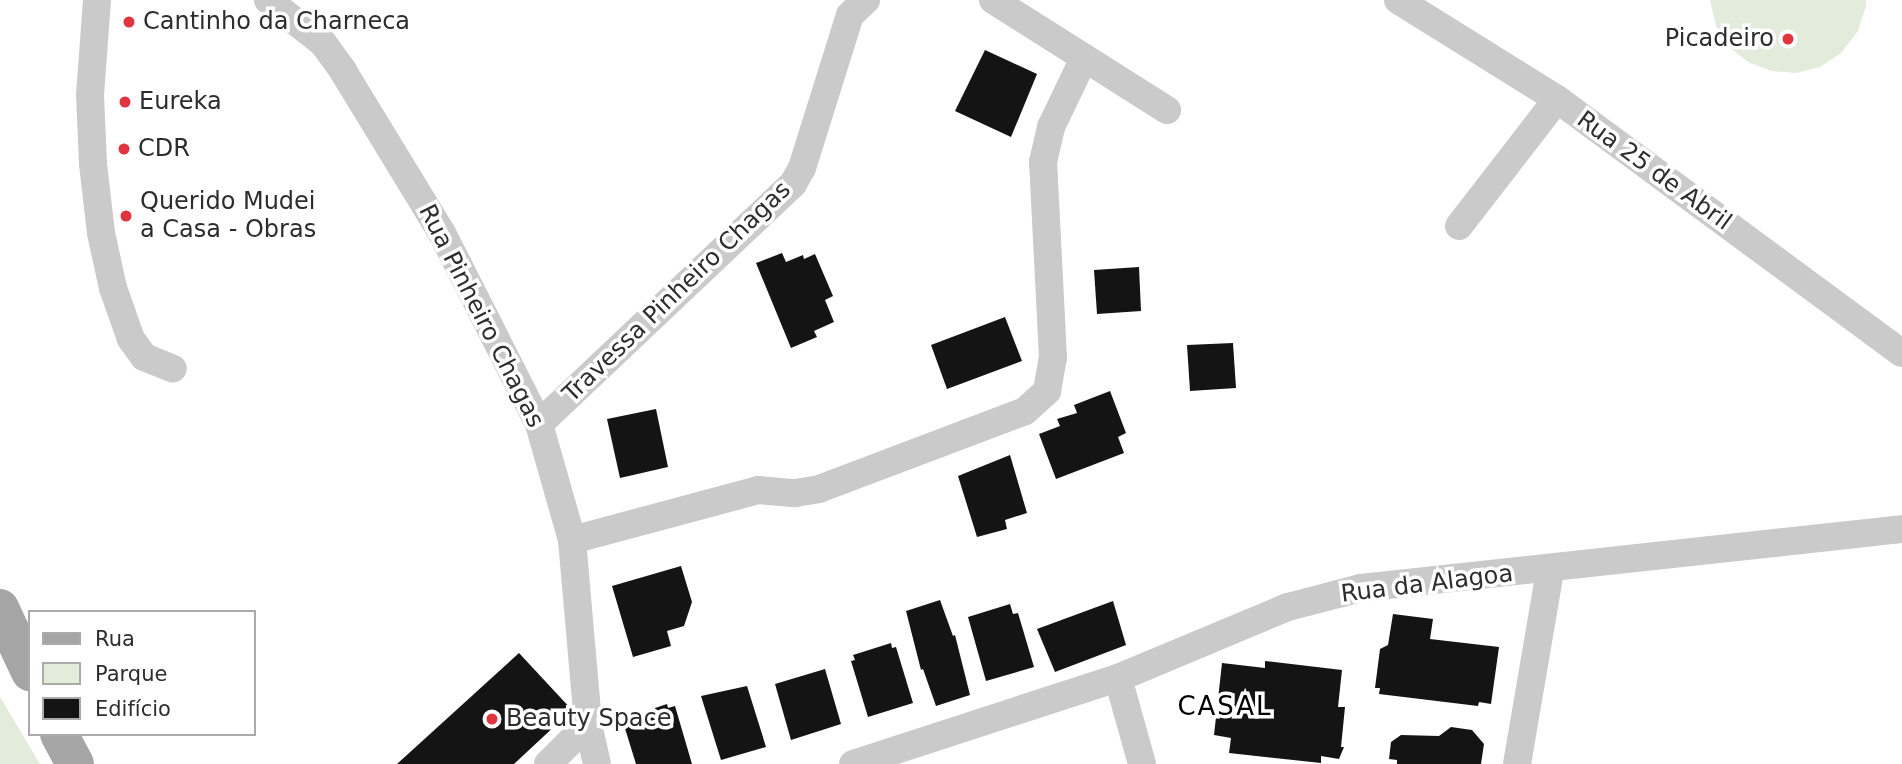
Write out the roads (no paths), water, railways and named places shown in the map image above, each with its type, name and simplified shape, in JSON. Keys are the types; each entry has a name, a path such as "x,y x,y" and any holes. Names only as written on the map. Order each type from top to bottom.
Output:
{"main road":[{"path":"0,608 28,668"},
{"path":"61,736 75,764"}],"street":[{"path":"97,0 90,95 92,150 106,255 113,288 131,339 144,357 173,369"},
{"name":"Rua Pinheiro Chagas","path":"268,0 323,43 344,71 442,233 539,424 572,540 588,724 597,764"},
{"name":"Travessa Pinheiro Chagas","path":"539,424 793,184 802,168 850,15 866,0"},
{"path":"993,0 1167,110"},
{"name":"Rua 25 de Abril","path":"1398,0 1558,99 1902,353"},
{"path":"572,540 758,490 795,493 819,489 1025,411 1047,391 1053,358 1043,162 1051,127 1084,58"},
{"path":"1459,226 1558,99"},
{"name":"Rua da Alagoa","path":"853,764 1118,678 1288,607 1349,591 1456,576 1550,570 1902,529"},
{"path":"1517,764 1550,570"},
{"path":"1118,678 1142,764"},
{"path":"548,764 588,724"}],"place":[{"name":"Cantinho da Charneca","path":"129,22"},
{"name":"Picadeiro","path":"1788,39"},
{"name":"Eureka","path":"125,102"},
{"name":"CDR","path":"124,149"},
{"name":"Querido Mudei a Casa - Obras","path":"126,216"},
{"name":"Beauty Space","path":"492,719"}],"district":[{"name":"CASAL","path":"1225,707"}]}
